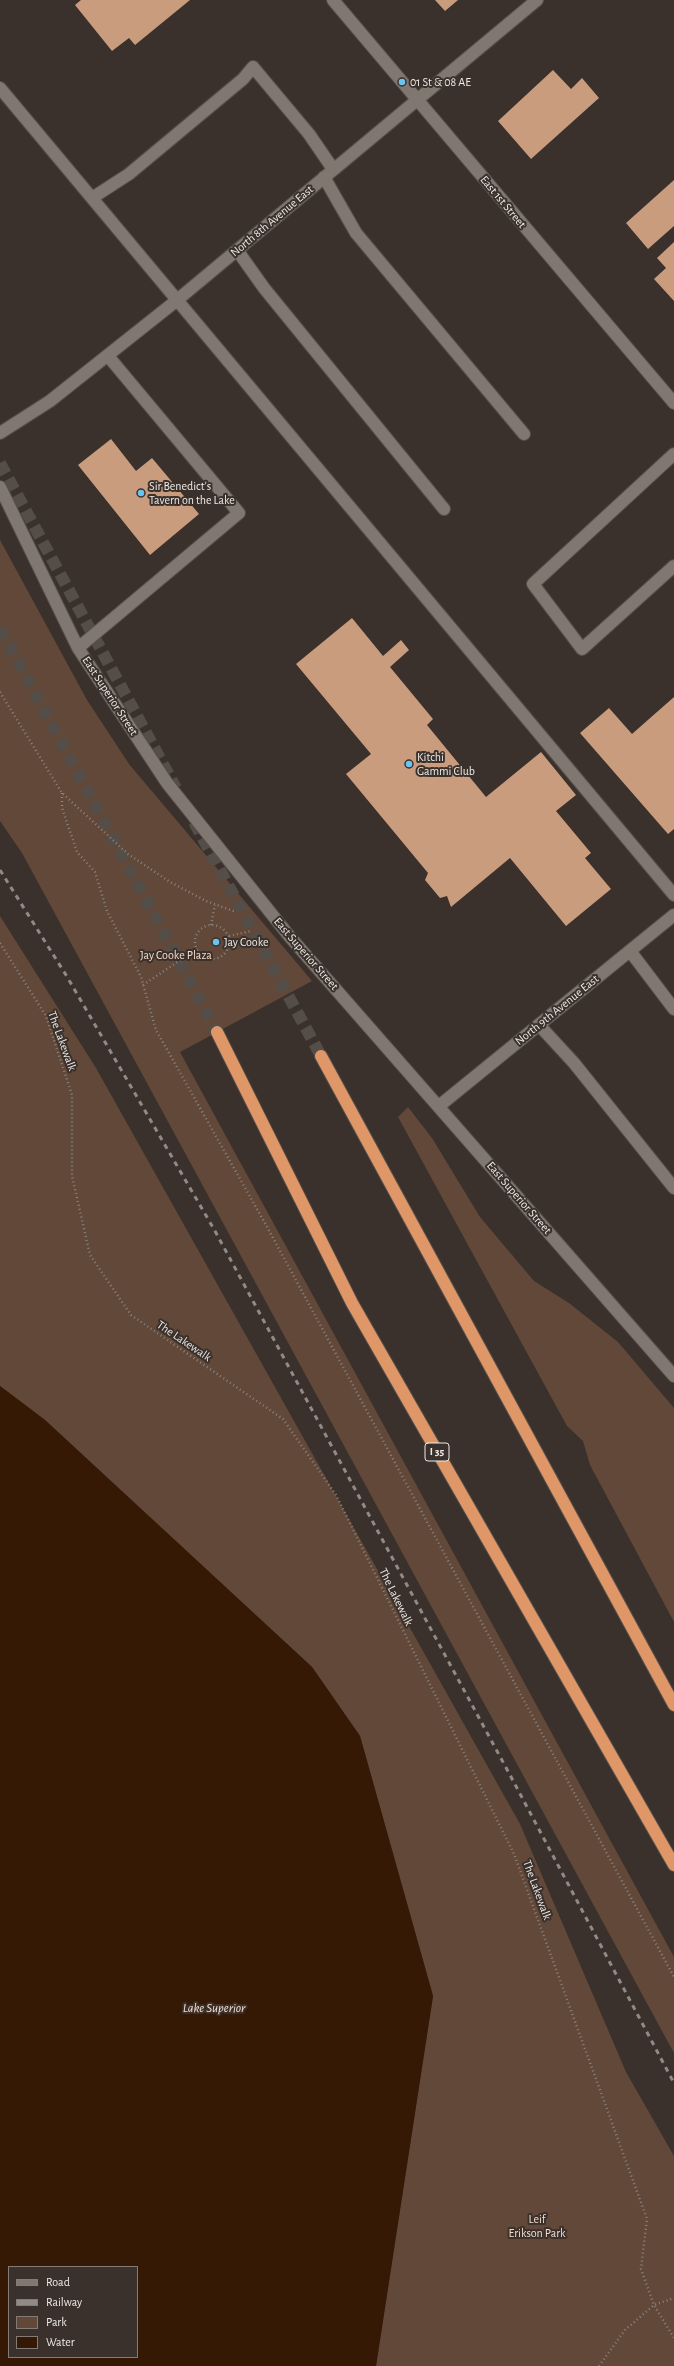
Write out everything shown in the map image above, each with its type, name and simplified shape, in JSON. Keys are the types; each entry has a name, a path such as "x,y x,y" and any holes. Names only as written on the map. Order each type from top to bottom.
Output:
{"highway":[{"name":"I 35","path":"217,1032 352,1303 674,1865"},
{"path":"321,1056 674,1705"}],"street":[{"name":"East 1st Street","path":"333,0 674,403"},
{"name":"North 8th Avenue East","path":"0,433 50,401 108,356 537,0"},
{"path":"92,198 129,174 243,79 253,67 309,134 333,169"},
{"path":"0,88 176,301 212,340 674,896"},
{"path":"324,177 356,233 524,434"},
{"path":"237,250 264,288 444,509"},
{"path":"78,648 239,513 108,356"},
{"path":"674,454 533,584 582,649 674,566"},
{"name":"East Superior Street","path":"0,487 78,648 167,783 290,937 674,1376"},
{"name":"North 9th Avenue East","path":"439,1106 674,916"},
{"path":"630,951 674,1009"},
{"path":"539,1025 574,1063 674,1188"}],"path":[{"path":"0,692 62,792 128,854 170,882 215,905 238,913"},
{"path":"62,792 62,808 77,852 95,872 107,911 143,985 156,1030 266,1224 674,1977"},
{"path":"211,925 215,905"},
{"path":"211,925 222,928 229,936 229,948 221,957 216,959 204,958 197,949 196,938 198,933 211,925"},
{"path":"229,936 257,930"},
{"name":"The Lakewalk","path":"0,943 46,1016 72,1095 72,1176 90,1255 131,1315 283,1419 336,1495 514,1854 647,2219 641,2269 654,2305 674,2338"},
{"path":"143,985 197,949"},
{"path":"599,2366 625,2330 654,2305 674,2298"}],"green space":[{"name":"Jay Cooke Plaza","path":"0,540 87,700 129,764 312,981 180,1052 674,1957 674,2053 22,853 0,821"},
{"name":"Leif Erikson Park","path":"0,916 96,1068 520,1824 626,2072 674,2156 674,2366 376,2366 433,1996 360,1736 312,1667 45,1420 0,1386"},
{"path":"408,1107 432,1138 480,1217 534,1281 569,1303 618,1342 674,1408 674,1622 590,1465 583,1441 567,1426 398,1117"}],"water":[{"name":"Lake Superior","path":"0,1386 45,1420 312,1667 360,1736 433,1996 376,2366 0,2366"}],"building":[{"path":"81,0 190,0 135,45 129,38 112,51 75,5"},
{"path":"435,0 458,0 445,11"},
{"path":"553,70 571,89 582,78 599,98 531,159 498,121"},
{"path":"674,180 674,226 648,249 626,223"},
{"path":"674,242 674,301 654,279 666,268 657,258"},
{"name":"Sir Benedict's Tavern on the Lake","path":"111,439 136,471 152,458 199,514 150,555 78,465"},
{"name":"Kitchi Gammi Club","path":"352,618 383,656 401,640 409,650 390,667 433,719 427,725 486,797 541,752 576,795 556,811 591,853 585,858 611,889 566,926 510,858 451,907 447,896 440,898 425,880 428,873 346,774 371,754 296,664"},
{"path":"674,697 674,829 668,834 580,733 609,708 632,734"}],"tunnel":[{"path":"0,463 176,788"},
{"path":"0,628 217,1032"},
{"path":"194,822 321,1056"}],"railway":[{"path":"0,870 66,975 215,1231 510,1775 674,2083"}],"place":[{"name":"01 St & 08 AE","path":"402,82"},
{"name":"Sir Benedict's Tavern on the Lake","path":"141,493"},
{"name":"Kitchi Gammi Club","path":"409,764"},
{"name":"Jay Cooke","path":"216,942"}]}
